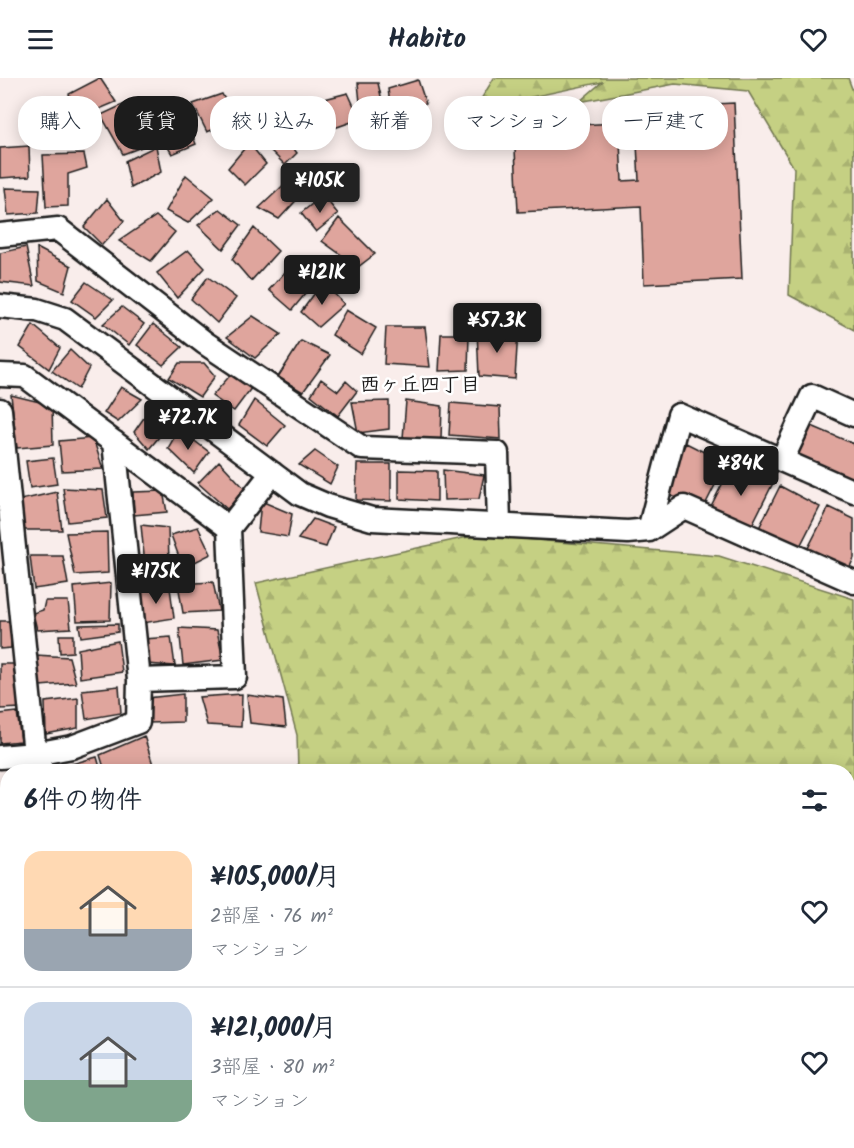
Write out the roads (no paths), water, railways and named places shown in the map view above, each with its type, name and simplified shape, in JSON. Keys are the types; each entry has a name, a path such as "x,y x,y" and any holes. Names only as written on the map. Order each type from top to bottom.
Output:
{"street":[{"path":"0,235 58,230 205,343 362,448 497,453 499,524"},
{"path":"0,306 37,310 65,319 300,494 328,506 372,519 628,532 649,530 684,507 854,582"},
{"path":"0,375 25,376 229,528"},
{"path":"782,460 812,396 854,415"},
{"path":"0,410 39,762"},
{"path":"649,530 679,415 854,492"},
{"path":"0,757 39,762 138,722 139,680 114,442"},
{"path":"139,680 235,677 229,528 272,473"}],"district":[{"name":"西ヶ丘四丁目","path":"420,386"}]}
